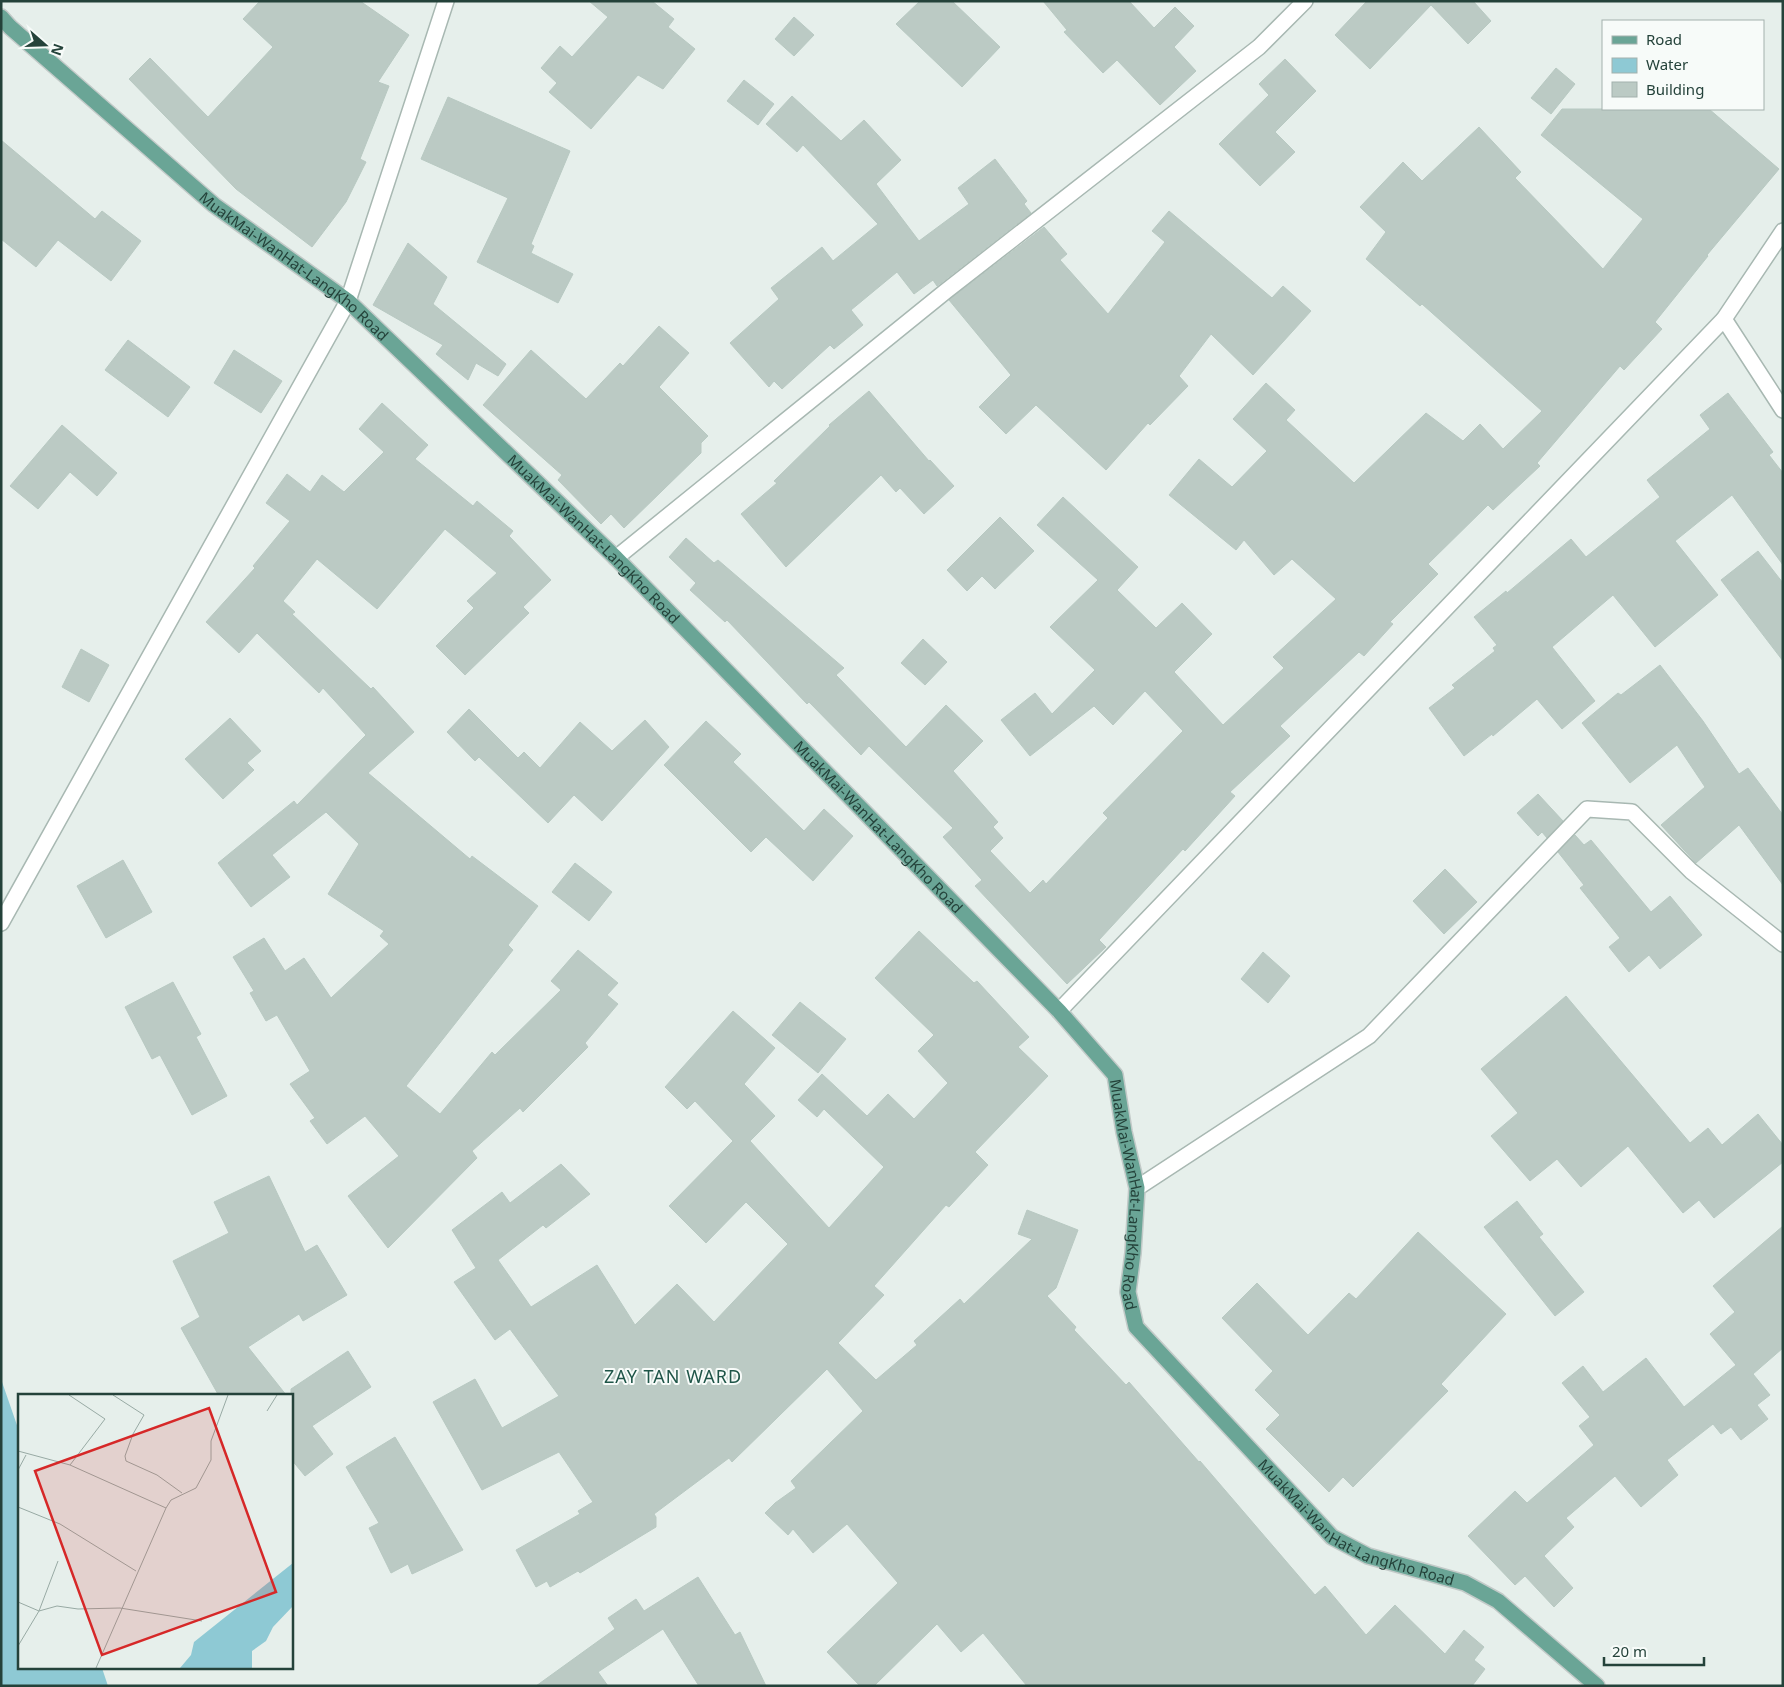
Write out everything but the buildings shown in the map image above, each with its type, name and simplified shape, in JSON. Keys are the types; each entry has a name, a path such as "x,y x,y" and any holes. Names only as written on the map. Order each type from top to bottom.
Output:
{"main road":[{"name":"MuakMai-WanHat-LangKho Road","path":"1,17 10,27 214,205 348,301 616,558 1059,1011 1115,1075 1124,1132 1137,1188 1133,1253 1128,1292 1136,1327 1332,1537 1368,1556 1465,1583 1498,1601 1597,1686"}],"street":[{"path":"1,923 348,301 446,1"},
{"path":"616,558 946,291 1259,47 1305,1"},
{"path":"1059,1011 1724,319 1783,231"},
{"path":"1724,319 1783,410"},
{"path":"1137,1188 1369,1036 1587,809 1632,812 1691,871 1783,944"}],"water":[{"path":"1,1379 18,1428 18,1670 103,1670 108,1686 1,1686"}],"district":[{"name":"ZAY TAN WARD","path":"673,1376"}]}
